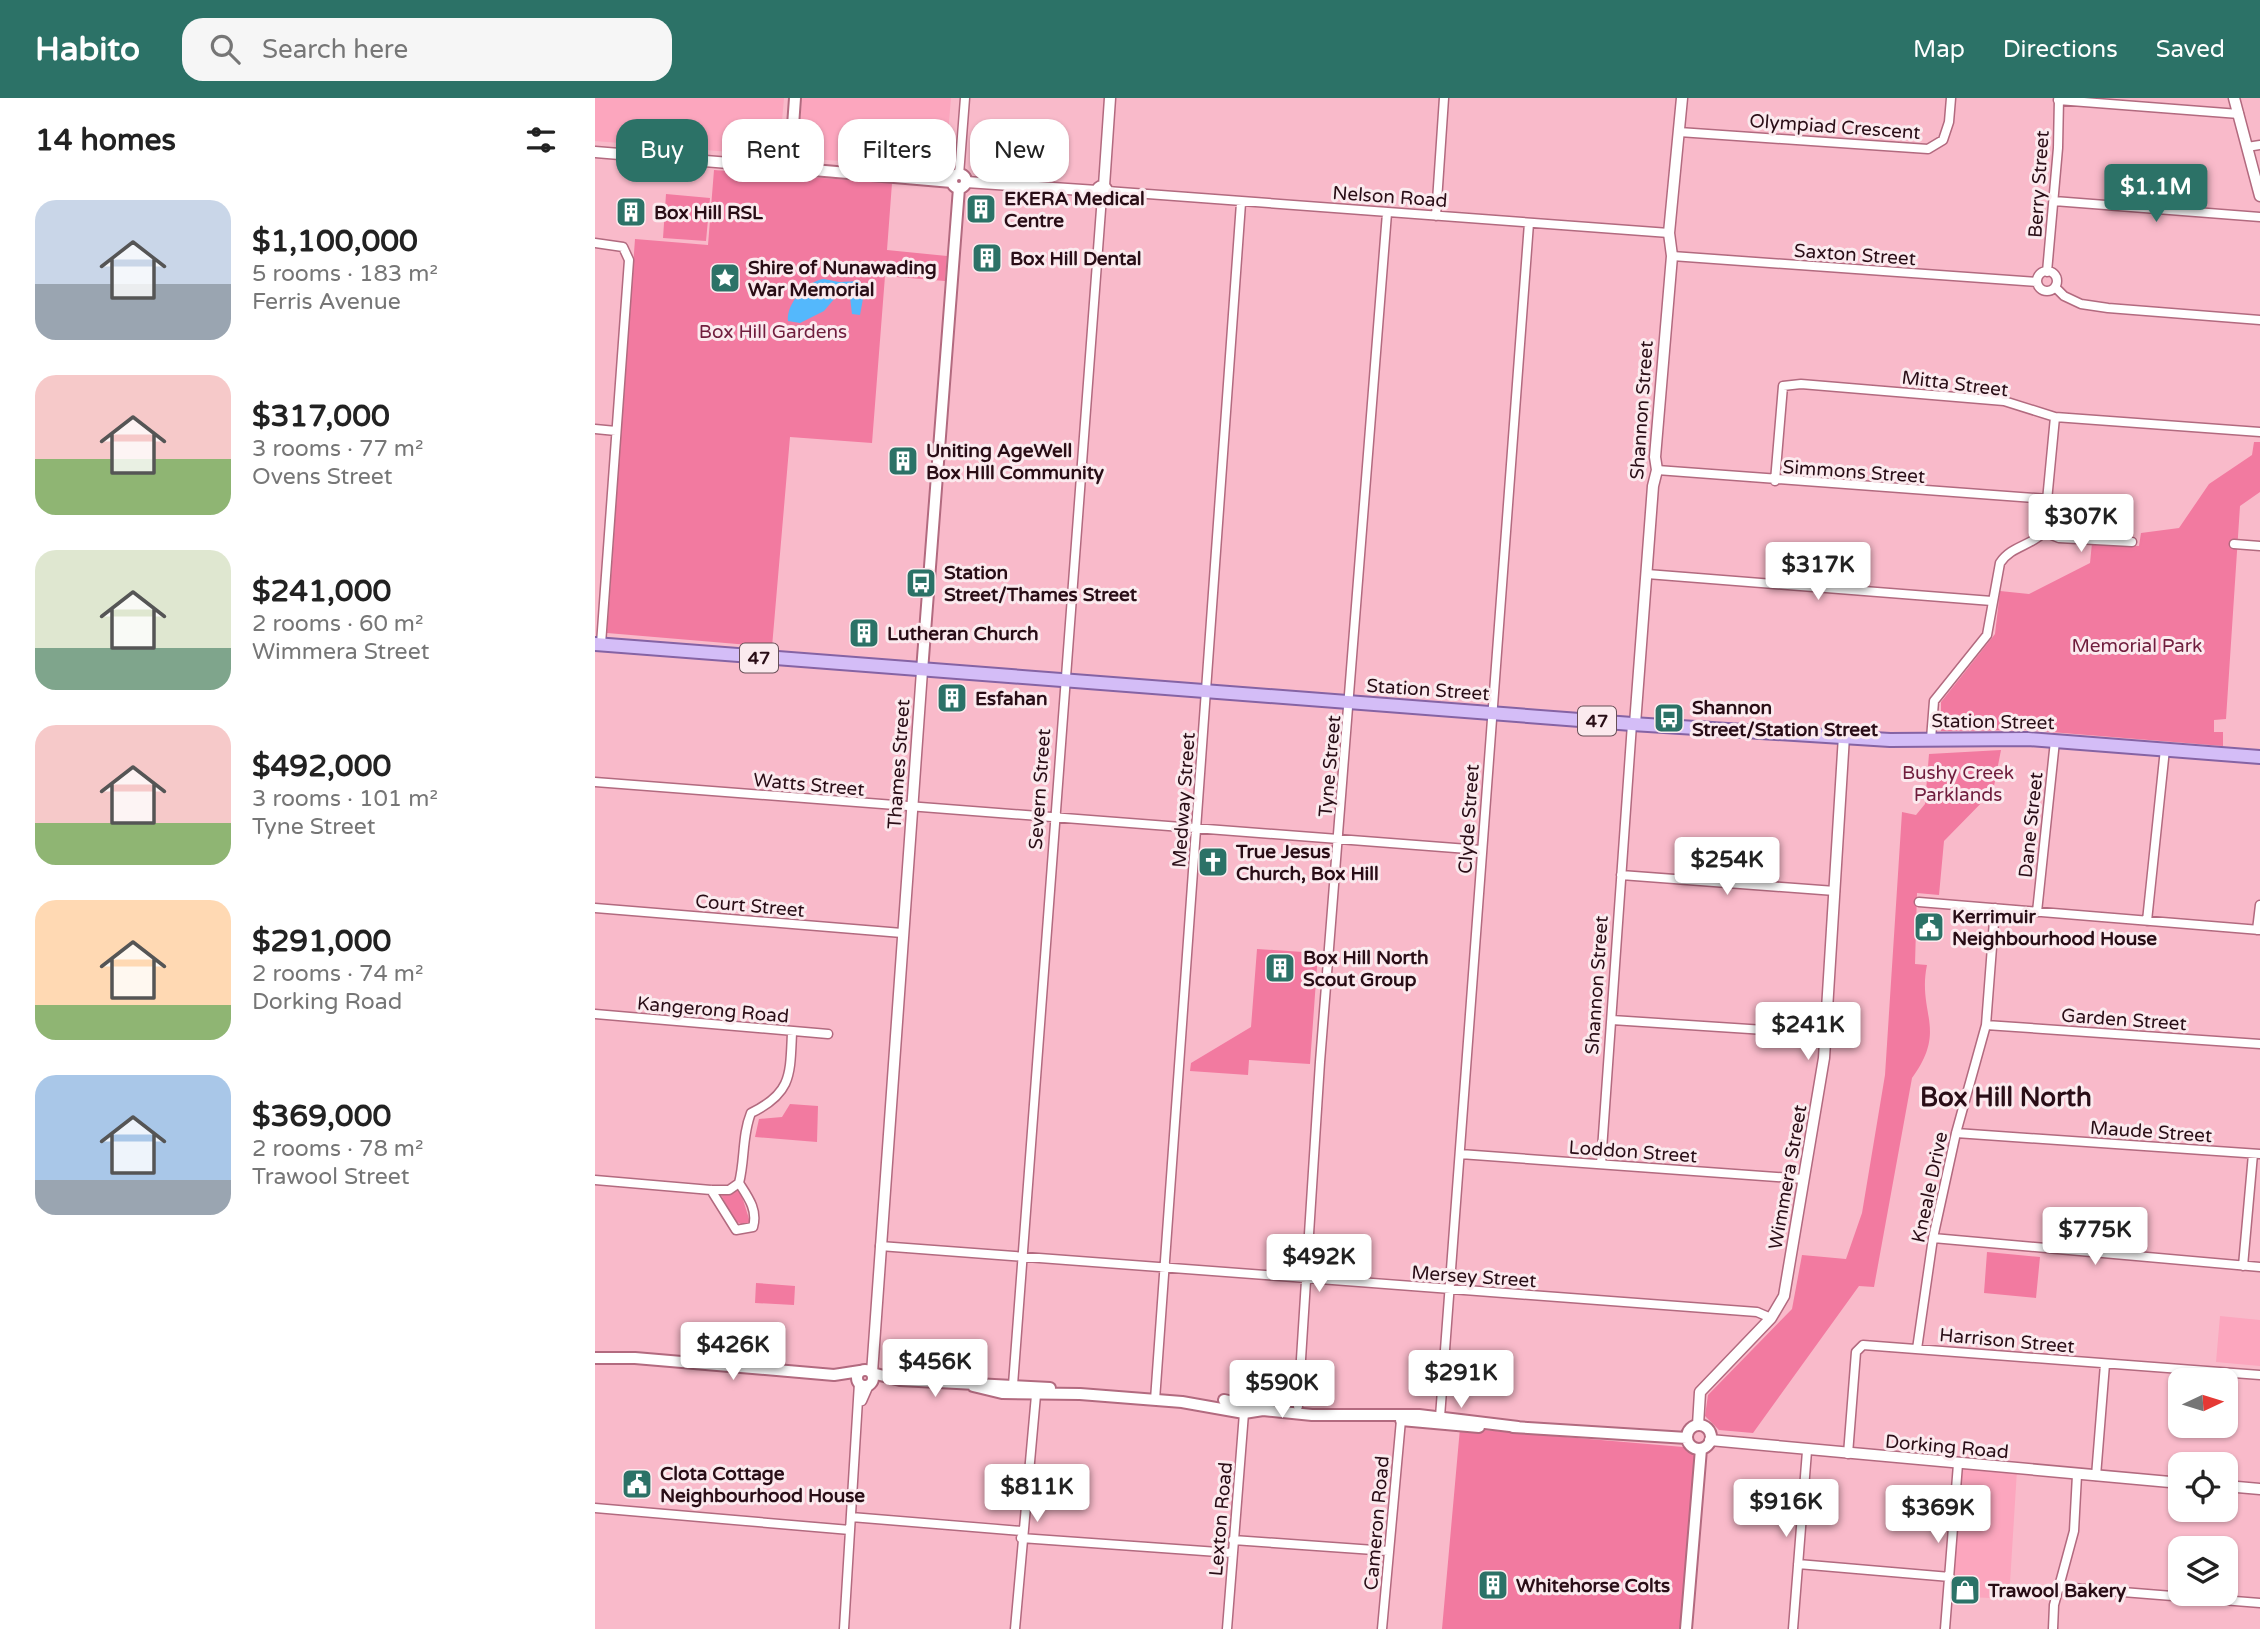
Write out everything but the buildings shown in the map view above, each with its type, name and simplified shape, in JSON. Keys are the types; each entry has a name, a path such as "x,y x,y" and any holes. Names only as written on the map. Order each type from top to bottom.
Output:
{"main road":[{"path":"794,119 795,98"},
{"name":"Nelson Road","path":"824,171 959,182"},
{"name":"Thames Street","path":"922,670 959,182"},
{"name":"Station Street","path":"598,644 1634,724 1844,736 2055,741 2260,757"},
{"path":"595,1350 635,1358"},
{"path":"595,1358 635,1358 973,1386 1033,1394 1080,1394"},
{"path":"973,1386 1013,1385 1080,1394 1182,1402 1244,1413 1263,1410 1353,1414 1687,1438"},
{"path":"1182,1402 1223,1400 1246,1405 1298,1406 1353,1414"},
{"path":"1401,1418 1440,1417 1478,1424"},
{"path":"1686,1629 1701,1449 1710,1440 1707,1428 1698,1425 1691,1428 1687,1438 1691,1446 1701,1449"}],"street":[{"name":"Thames Street","path":"959,182 965,98"},
{"name":"Severn Street","path":"1013,1385 1053,819 1110,98"},
{"path":"1436,216 1444,98"},
{"name":"Shannon Street","path":"1601,1164 1621,875 1653,486 1657,470 1655,457 1672,256 1669,233 1682,98"},
{"name":"Olympiad Crescent","path":"1679,132 1928,149 1943,140 1949,122 1951,98"},
{"path":"2234,98 2260,196"},
{"path":"2058,99 2239,114"},
{"name":"Berry Street","path":"2047,272 2054,201 2058,99"},
{"path":"2247,147 2260,145"},
{"name":"Nelson Road","path":"595,152 722,162"},
{"name":"Nelson Road","path":"959,182 1669,233"},
{"path":"2054,201 2260,217"},
{"name":"Medway Street","path":"1155,1400 1241,203"},
{"name":"Tyne Street","path":"1298,1406 1387,213"},
{"name":"Clyde Street","path":"1440,1417 1529,223"},
{"path":"595,243 615,244 626,250 629,267 598,644"},
{"name":"Saxton Street","path":"1672,256 2037,282"},
{"path":"2047,272 2056,278 2055,287 2046,291 2037,282 2040,274 2047,272"},
{"path":"2055,287 2064,296 2081,304 2260,320"},
{"name":"Mitta Street","path":"1775,481 1783,386 1801,384 2004,401 2055,417 2260,432"},
{"path":"1931,739 1934,701 1987,635 1991,601 2000,563 2005,554 2037,539 2044,531 2055,417"},
{"path":"595,429 616,431"},
{"name":"Simmons Street","path":"1657,470 1775,481 2048,499"},
{"path":"2044,531 2059,538 2132,542"},
{"path":"2234,544 2260,546"},
{"path":"1647,574 1991,601"},
{"name":"Thames Street","path":"865,1378 872,1342 880,1246 922,670"},
{"name":"Wimmera Street","path":"1698,1425 1700,1392 1770,1318 1784,1296 1824,1058 1844,736"},
{"name":"Dane Street","path":"2037,912 2055,741"},
{"path":"2147,921 2165,749"},
{"name":"Watts Street","path":"595,782 912,809 1481,850"},
{"path":"1621,875 1835,891"},
{"path":"1919,902 2258,930 2260,905"},
{"name":"Court Street","path":"595,908 902,933"},
{"name":"Kneale Drive","path":"1917,1349 1933,1238 1956,1133 1986,1025 1995,908"},
{"name":"Kangerong Road","path":"595,1014 828,1034"},
{"path":"1612,1020 1825,1034"},
{"name":"Garden Street","path":"1986,1025 2260,1044"},
{"path":"595,1180 711,1190 729,1189 739,1183 744,1165 747,1122 751,1113 772,1103 782,1090 790,1072 792,1033"},
{"name":"Maude Street","path":"1956,1133 2256,1154"},
{"name":"Loddon Street","path":"1461,1154 1804,1179"},
{"path":"2243,1266 2256,1154"},
{"path":"711,1190 736,1230 745,1230 753,1227 755,1217 751,1201 739,1183"},
{"path":"1933,1238 2260,1267"},
{"name":"Mersey Street","path":"880,1246 1757,1312 1770,1318"},
{"name":"Harrison Street","path":"1848,1454 1856,1352 1863,1345 2260,1375"},
{"path":"2096,1476 2105,1364"},
{"path":"843,1629 859,1414 865,1378"},
{"path":"1015,1629 1033,1394"},
{"name":"Lexton Road","path":"1227,1629 1244,1413"},
{"name":"Cameron Road","path":"1382,1629 1401,1418"},
{"name":"Dorking Road","path":"1710,1440 1807,1451 2168,1482"},
{"path":"1793,1629 1807,1451"},
{"path":"1945,1629 1958,1464"},
{"path":"2053,1629 2054,1605 2074,1531 2077,1475"},
{"path":"2238,1487 2260,1489"},
{"path":"595,1508 850,1530"},
{"path":"851,1517 1232,1553"},
{"path":"1233,1540 1388,1551"},
{"path":"1798,1564 1950,1577"},
{"path":"2060,1587 2260,1603"}],"shaded area":[{"path":"595,98 784,98 782,119 722,119 722,151 708,150 708,119 616,119 616,143 595,141"},
{"path":"802,98 951,98 949,119 838,119 838,161 824,160 824,119 800,119"},
{"path":"2220,1316 2260,1320 2260,1366 2216,1362"},
{"path":"1961,1466 2017,1470 2009,1599 1951,1596"}],"green space":[{"name":"Box Hill Gardens","path":"714,170 722,171 722,182 824,182 824,178 838,179 838,182 890,182 887,250 947,256 945,281 885,276 872,443 790,437 772,647 607,633 635,239 708,245"},
{"path":"666,194 710,198 706,241 663,238"},
{"name":"Memorial Park","path":"2254,442 2260,442 2260,492 2240,506 2226,719 2214,720 2214,732 2223,732 2223,746 2025,730 1941,731 1941,702 1995,634 2000,591 2029,594 2090,563 2092,543 2139,546 2141,533 2179,528 2209,484 2252,455"},
{"name":"Bushy Creek Parklands","path":"2001,750 1993,791 1944,841 1939,895 1917,893 1915,964 1927,965 1925,996 1930,1033 1923,1061 1912,1078 1874,1287 1859,1286 1753,1433 1719,1430 1705,1416 1708,1395 1792,1309 1802,1255 1846,1259 1862,1213 1885,1075 1902,812 1916,815 1925,804 1929,754"},
{"path":"1257,949 1318,953 1310,1064 1249,1060 1248,1075 1190,1071 1191,1063 1251,1027"},
{"path":"790,1104 818,1106 817,1142 755,1137 759,1119 782,1117"},
{"path":"740,1190 750,1222 745,1226 735,1221 721,1195"},
{"path":"1987,1252 2040,1257 2036,1298 1984,1293"},
{"path":"756,1283 795,1286 794,1305 755,1303"},
{"path":"1460,1428 1695,1448 1680,1629 1442,1629"}],"water":[{"path":"824,279 839,282 860,281 864,293 860,315 852,314 850,297 840,292 824,311 800,323 788,321 790,308 799,294 811,284"}],"place":[{"name":"EKERA Medical Centre","path":"981,209"},
{"name":"Box Hill RSL","path":"631,212"},
{"name":"Box Hill Dental","path":"987,258"},
{"name":"Shire of Nunawading War Memorial","path":"725,278"},
{"name":"Uniting AgeWell Box HIll Community","path":"903,461"},
{"name":"Station Street/Thames Street","path":"921,583"},
{"name":"Lutheran Church","path":"864,633"},
{"name":"Esfahan","path":"952,698"},
{"name":"Shannon Street/Station Street","path":"1669,718"},
{"name":"True Jesus Church, Box Hill","path":"1213,862"},
{"name":"Kerrimuir Neighbourhood House","path":"1929,927"},
{"name":"Box Hill North Scout Group","path":"1280,968"},
{"name":"Clota Cottage Neighbourhood House","path":"637,1484"},
{"name":"Whitehorse Colts","path":"1493,1585"},
{"name":"Trawool Bakery","path":"1965,1590"}],"district":[{"name":"Box Hill North","path":"2006,1097"}]}
